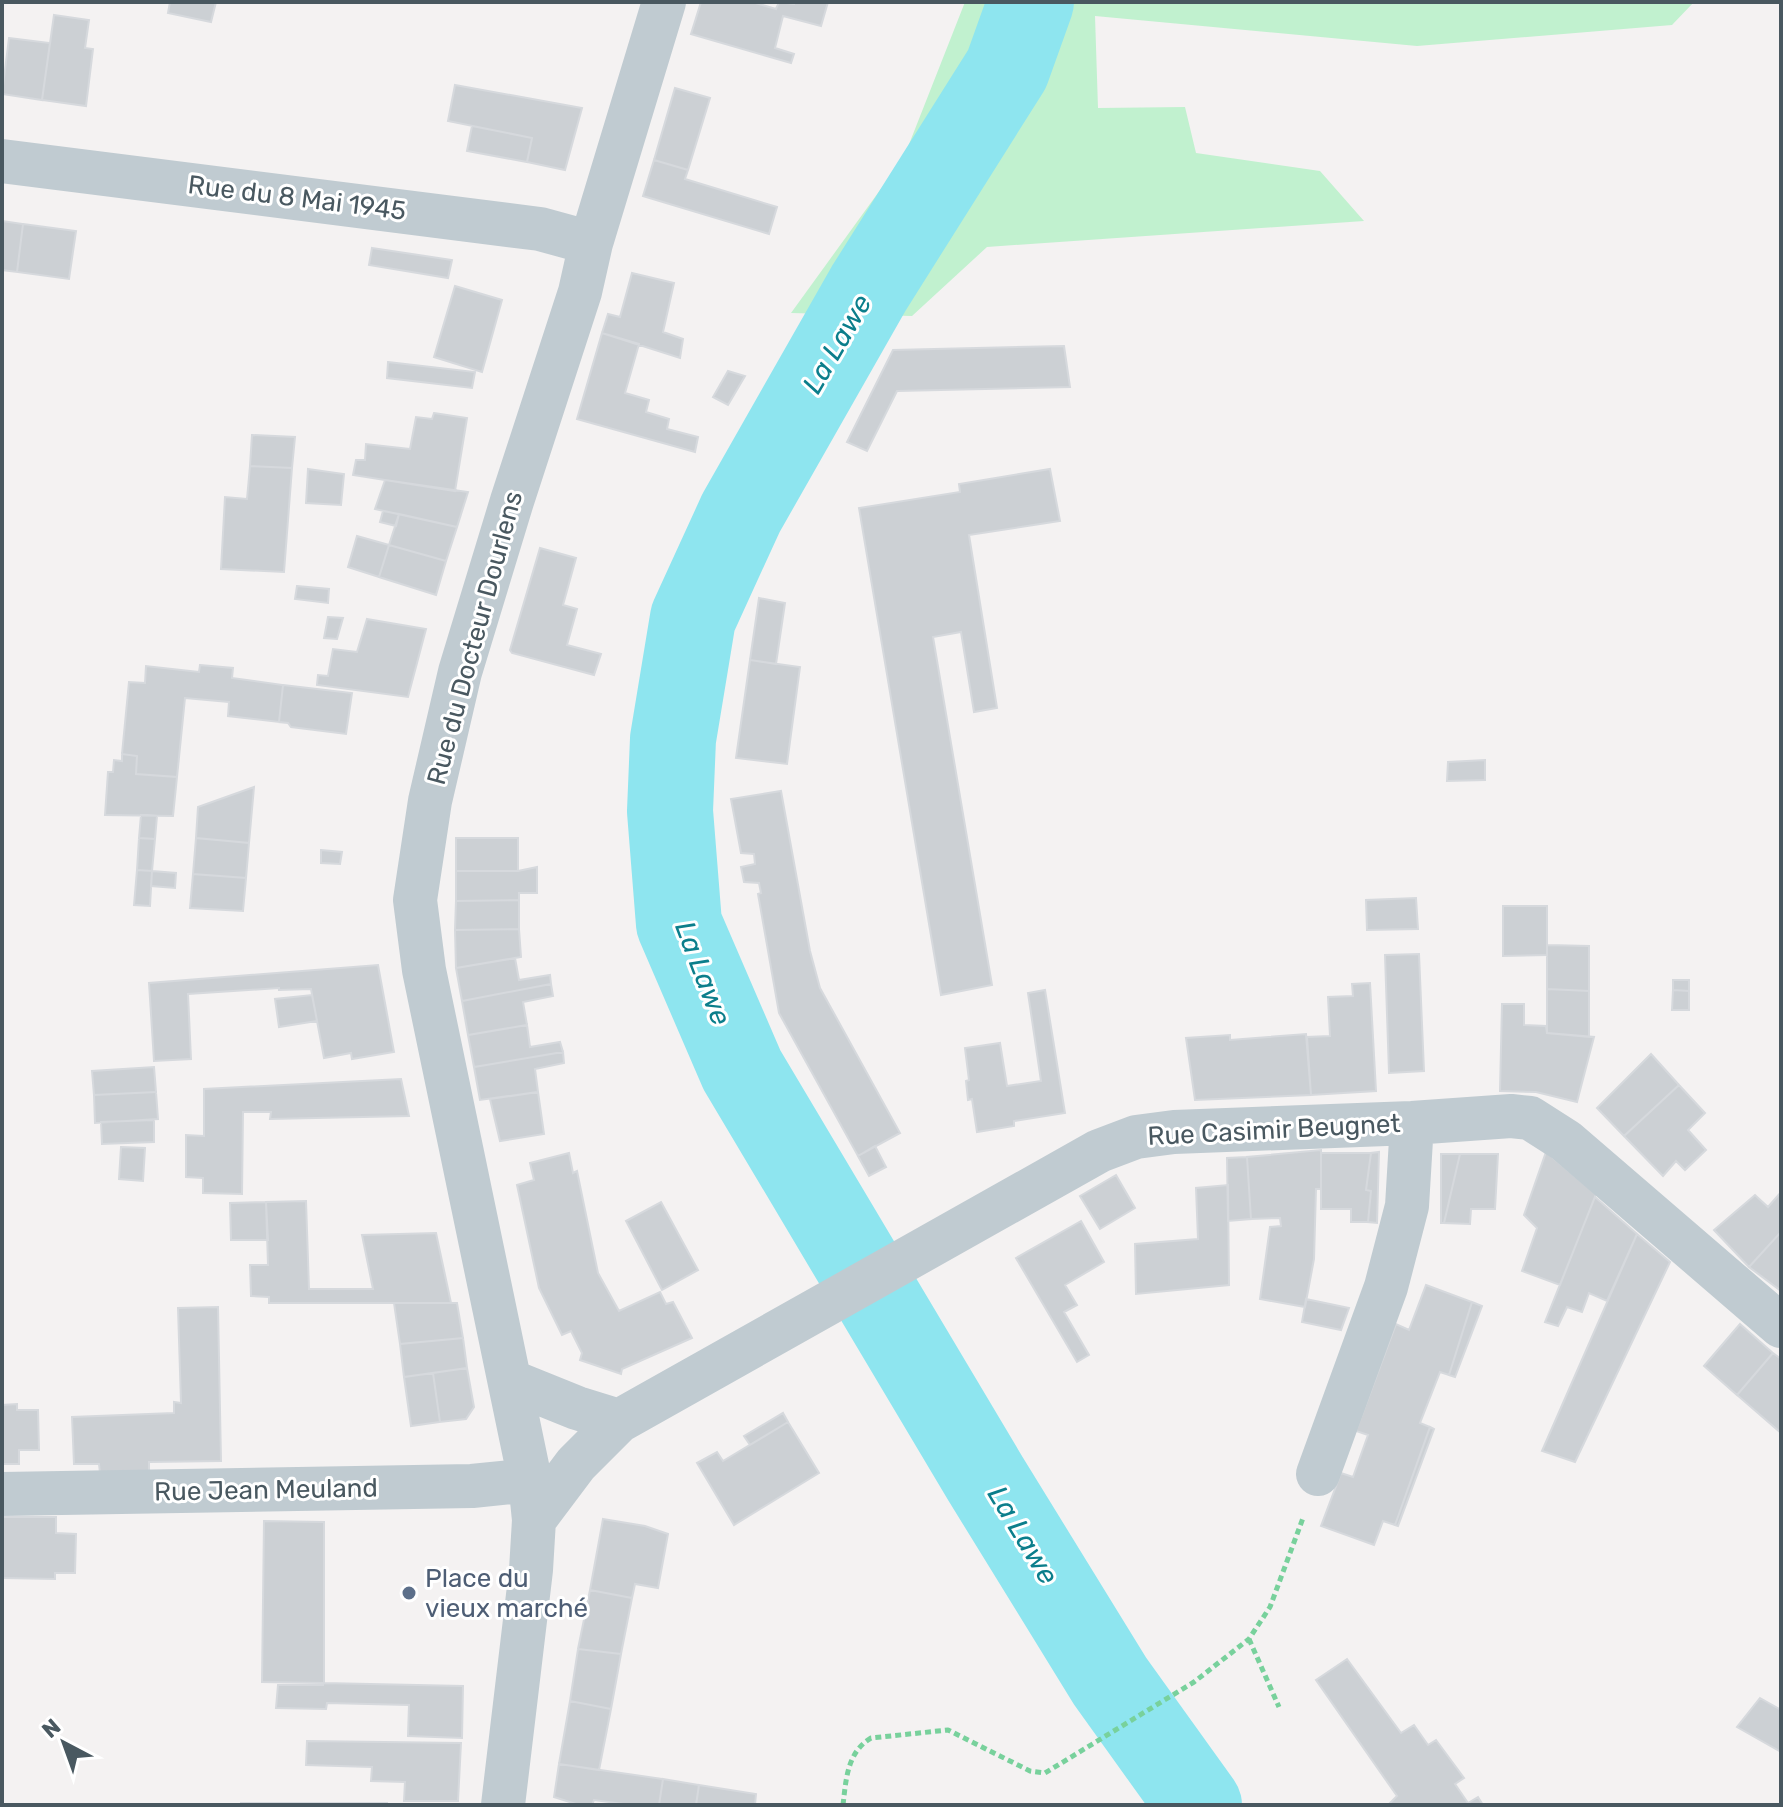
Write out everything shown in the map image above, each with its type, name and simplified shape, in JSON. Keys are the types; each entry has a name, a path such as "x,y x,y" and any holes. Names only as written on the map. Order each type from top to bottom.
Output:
{"street":[{"name":"Rue du Docteur Dourlens","path":"503,1805 531,1570 532,1500 424,970 415,900 430,801 460,672 580,292 591,243 664,2"},
{"name":"Rue du 8 Mai 1945","path":"2,161 540,229 591,243"},
{"name":"Rue Casimir Beugnet","path":"532,1500 576,1464 619,1421 1099,1151 1136,1137 1174,1132 1511,1116 1530,1118 1549,1128 1781,1326"},
{"path":"1318,1474 1386,1287 1407,1206 1412,1123"},
{"path":"510,1381 619,1421"},
{"name":"Rue Jean Meuland","path":"2,1494 472,1486 532,1500"}],"path":[{"path":"843,1805 852,1759 863,1743 871,1738 948,1730 1038,1773 1045,1773 1194,1682 1249,1639 1270,1607 1318,1474"},
{"path":"1249,1639 1279,1707"}],"green space":[{"path":"965,2 1694,2 1672,25 1417,46 1095,16 1098,108 1185,107 1196,153 1320,171 1364,221 987,247 912,316 791,313 904,157"}],"building":[{"path":"170,2 216,2 211,22 168,13"},
{"path":"701,2 752,2 776,9 779,2 828,2 821,26 783,16 775,48 794,54 791,63 691,34"},
{"path":"54,15 89,20 85,48 93,49 86,106 42,100"},
{"path":"9,38 50,43 42,100 2,94"},
{"path":"455,85 582,108 565,170 527,162 532,138 448,121"},
{"path":"675,88 710,98 688,170 654,160"},
{"path":"472,126 532,138 527,162 467,151"},
{"path":"654,160 688,170 685,179 777,207 769,234 643,196"},
{"path":"2,221 23,224 17,272 2,270"},
{"path":"23,224 76,231 69,279 17,272"},
{"path":"372,248 452,260 448,278 369,265"},
{"path":"632,273 674,283 663,332 683,339 680,358 602,333 608,314 620,317"},
{"path":"455,286 502,300 482,372 434,357"},
{"path":"602,333 639,344 625,393 649,400 646,412 669,419 667,429 698,437 695,452 577,419"},
{"path":"1064,346 1070,387 897,391 867,451 847,442 893,350"},
{"path":"388,362 475,372 472,388 387,378"},
{"path":"728,371 745,376 728,405 713,397"},
{"path":"434,413 467,418 455,491 353,475 356,460 365,460 366,444 410,449 416,417 432,419"},
{"path":"252,435 295,437 292,468 250,466"},
{"path":"250,466 292,468 284,572 221,569 225,497 247,499"},
{"path":"308,469 344,474 341,505 306,503"},
{"path":"1050,469 1060,521 969,535 997,708 974,712 961,632 933,637 992,985 941,995 859,508 960,492 959,484"},
{"path":"385,480 468,492 457,527 375,509"},
{"path":"383,511 399,514 396,526 380,522"},
{"path":"399,514 457,527 446,561 389,545"},
{"path":"357,536 389,545 379,577 348,567"},
{"path":"389,545 446,561 436,595 379,577"},
{"path":"540,548 576,558 563,605 577,609 567,645 601,654 594,675 510,650"},
{"path":"297,586 329,589 328,603 295,599"},
{"path":"759,598 785,603 776,664 750,660"},
{"path":"328,617 343,618 337,639 324,638"},
{"path":"367,619 426,629 408,697 317,685 318,675 328,676 333,649 357,652"},
{"path":"750,660 800,667 787,764 736,758"},
{"path":"200,665 233,668 232,678 283,685 279,722 228,716 229,702 185,698 177,777 136,774 137,756 122,754 129,682 145,683 146,666 199,672"},
{"path":"283,685 352,693 346,734 291,727 288,723 279,722"},
{"path":"122,754 137,756 136,774 177,777 173,816 105,815 108,772 113,772 114,760 122,761"},
{"path":"1485,760 1485,780 1447,781 1448,762"},
{"path":"254,787 249,843 196,838 198,807"},
{"path":"781,791 810,951 820,988 900,1133 858,1156 779,1013 758,894 761,893 759,883 744,882 741,867 755,864 754,854 741,853 731,799"},
{"path":"141,815 157,816 155,839 139,838"},
{"path":"139,838 155,839 152,871 137,870"},
{"path":"196,838 249,843 246,878 193,874"},
{"path":"456,838 518,838 518,871 456,871"},
{"path":"321,850 342,852 340,864 321,863"},
{"path":"537,867 537,893 519,893 519,900 456,901 456,871 518,871"},
{"path":"137,870 152,871 150,906 134,905"},
{"path":"152,871 176,873 175,888 151,886"},
{"path":"193,874 246,878 243,911 190,908"},
{"path":"1416,898 1418,929 1367,930 1366,900"},
{"path":"519,900 519,929 455,930 456,901"},
{"path":"1503,906 1547,906 1547,955 1503,956"},
{"path":"519,929 521,957 456,968 455,930"},
{"path":"1547,945 1589,946 1589,991 1547,989"},
{"path":"1419,954 1424,1071 1389,1073 1385,955"},
{"path":"515,958 519,980 550,975 551,984 462,1001 456,968"},
{"path":"378,965 394,1052 352,1059 351,1053 324,1058 311,989 279,988 188,994 191,1059 154,1061 149,983"},
{"path":"1673,980 1689,980 1689,991 1673,990"},
{"path":"1370,983 1376,1091 1311,1095 1307,1037 1330,1036 1328,997 1353,996 1352,984"},
{"path":"551,984 553,996 523,1002 527,1025 468,1035 462,1001"},
{"path":"1547,989 1589,991 1589,1037 1547,1033"},
{"path":"1045,990 1065,1113 1014,1121 1014,1126 977,1132 972,1099 968,1100 965,1048 1000,1043 1007,1086 1041,1081 1028,993"},
{"path":"1673,990 1689,991 1689,1010 1672,1010"},
{"path":"312,995 317,1021 279,1027 275,999"},
{"path":"1502,1004 1524,1004 1524,1025 1546,1026 1547,1033 1594,1037 1577,1102 1536,1092 1500,1091"},
{"path":"527,1025 530,1047 560,1042 563,1052 474,1067 468,1035"},
{"path":"1306,1034 1311,1095 1195,1100 1186,1038 1230,1035 1230,1040"},
{"path":"563,1052 564,1063 535,1069 538,1092 480,1100 474,1067"},
{"path":"1651,1054 1679,1085 1624,1136 1597,1108"},
{"path":"154,1067 156,1092 94,1095 92,1071"},
{"path":"401,1079 409,1116 270,1119 271,1112 243,1112 242,1194 203,1193 203,1178 186,1177 186,1135 204,1136 204,1089"},
{"path":"1679,1085 1705,1113 1688,1130 1706,1150 1685,1170 1676,1161 1663,1176 1624,1136"},
{"path":"156,1092 158,1119 95,1123 94,1095"},
{"path":"538,1092 544,1134 500,1141 490,1099"},
{"path":"154,1120 154,1142 102,1144 101,1122"},
{"path":"875,1146 886,1167 869,1176 858,1156"},
{"path":"121,1147 145,1148 143,1181 119,1179"},
{"path":"1321,1150 1321,1189 1316,1189 1314,1259 1305,1307 1260,1299 1270,1227 1281,1226 1280,1218 1251,1219 1247,1157"},
{"path":"1379,1152 1377,1223 1368,1222 1371,1191 1366,1190 1371,1153"},
{"path":"1546,1152 1596,1194 1560,1285 1522,1271 1537,1228 1524,1215"},
{"path":"569,1153 573,1173 577,1171 598,1273 619,1311 660,1292 666,1304 673,1302 692,1338 622,1369 621,1374 580,1360 582,1353 571,1331 562,1335 539,1288 517,1185 534,1180 530,1163"},
{"path":"1321,1153 1371,1153 1366,1190 1371,1191 1368,1222 1351,1222 1351,1209 1321,1209"},
{"path":"1441,1154 1460,1154 1444,1223 1441,1223"},
{"path":"1460,1154 1498,1154 1495,1209 1471,1209 1470,1224 1444,1223"},
{"path":"1247,1157 1251,1219 1228,1221 1227,1158"},
{"path":"1116,1175 1135,1208 1100,1229 1080,1196"},
{"path":"1228,1185 1229,1285 1136,1294 1135,1244 1198,1239 1196,1188"},
{"path":"1781,1192 1781,1232 1749,1267 1714,1230 1755,1195 1768,1207"},
{"path":"1595,1197 1637,1234 1607,1301 1589,1293 1582,1312 1567,1307 1558,1326 1545,1322"},
{"path":"306,1201 309,1289 373,1289 362,1235 436,1233 451,1303 269,1303 269,1297 251,1296 250,1265 268,1265 266,1202"},
{"path":"266,1202 268,1240 231,1240 230,1203"},
{"path":"661,1202 698,1270 662,1290 626,1221"},
{"path":"1081,1221 1104,1262 1065,1285 1077,1305 1064,1312 1089,1355 1077,1362 1016,1258"},
{"path":"1781,1232 1781,1291 1749,1267"},
{"path":"1637,1234 1670,1262 1575,1462 1542,1451"},
{"path":"1426,1285 1472,1302 1449,1375 1440,1372 1420,1423 1430,1427 1395,1525 1383,1521 1374,1545 1321,1526 1341,1473 1353,1477 1368,1435 1356,1431 1396,1324 1409,1330"},
{"path":"1306,1299 1349,1308 1341,1330 1302,1322"},
{"path":"1472,1302 1482,1306 1455,1377 1449,1375"},
{"path":"394,1303 457,1303 463,1338 400,1344"},
{"path":"218,1307 221,1461 149,1462 149,1472 100,1473 99,1464 74,1464 72,1417 174,1413 174,1402 181,1403 178,1308"},
{"path":"1740,1324 1773,1353 1737,1395 1704,1366"},
{"path":"463,1338 467,1368 404,1377 400,1344"},
{"path":"1773,1353 1781,1359 1781,1433 1737,1395"},
{"path":"467,1368 474,1407 466,1419 440,1422 433,1373"},
{"path":"433,1373 440,1422 411,1426 404,1377"},
{"path":"17,1404 17,1410 38,1410 39,1450 19,1450 19,1464 2,1464 2,1405"},
{"path":"783,1413 788,1422 750,1445 744,1436"},
{"path":"788,1422 819,1473 734,1525 697,1463 717,1452 723,1461"},
{"path":"1430,1427 1434,1429 1398,1526 1395,1525"},
{"path":"2,1517 56,1517 56,1533 76,1534 75,1573 55,1573 55,1579 2,1578"},
{"path":"603,1519 645,1526 668,1534 658,1588 635,1584 632,1598 590,1590"},
{"path":"264,1521 324,1522 324,1683 262,1682"},
{"path":"590,1590 632,1598 621,1654 578,1649"},
{"path":"578,1649 621,1654 611,1709 570,1701"},
{"path":"1347,1659 1401,1733 1414,1725 1428,1745 1436,1740 1464,1778 1455,1784 1468,1803 1478,1797 1483,1805 1388,1805 1397,1796 1316,1680"},
{"path":"278,1685 463,1686 462,1738 408,1736 409,1705 327,1703 326,1709 276,1708"},
{"path":"1760,1698 1781,1710 1781,1752 1737,1727"},
{"path":"570,1701 611,1709 599,1770 559,1764"},
{"path":"307,1741 461,1743 458,1801 404,1801 405,1782 371,1781 372,1767 306,1765"},
{"path":"559,1764 663,1779 659,1805 594,1800 592,1805 579,1805 554,1797"},
{"path":"663,1779 699,1785 696,1805 659,1805"},
{"path":"699,1785 756,1794 755,1805 696,1805"},
{"path":"387,1803 387,1805 241,1805"}],"waterway":[{"name":"La Lawe","path":"1031,2 1007,69 869,288 741,513 693,618 673,739 670,811 679,924 742,1070 1110,1681 1199,1805"}],"place":[{"name":"Place du vieux marché","path":"409,1593"}]}
